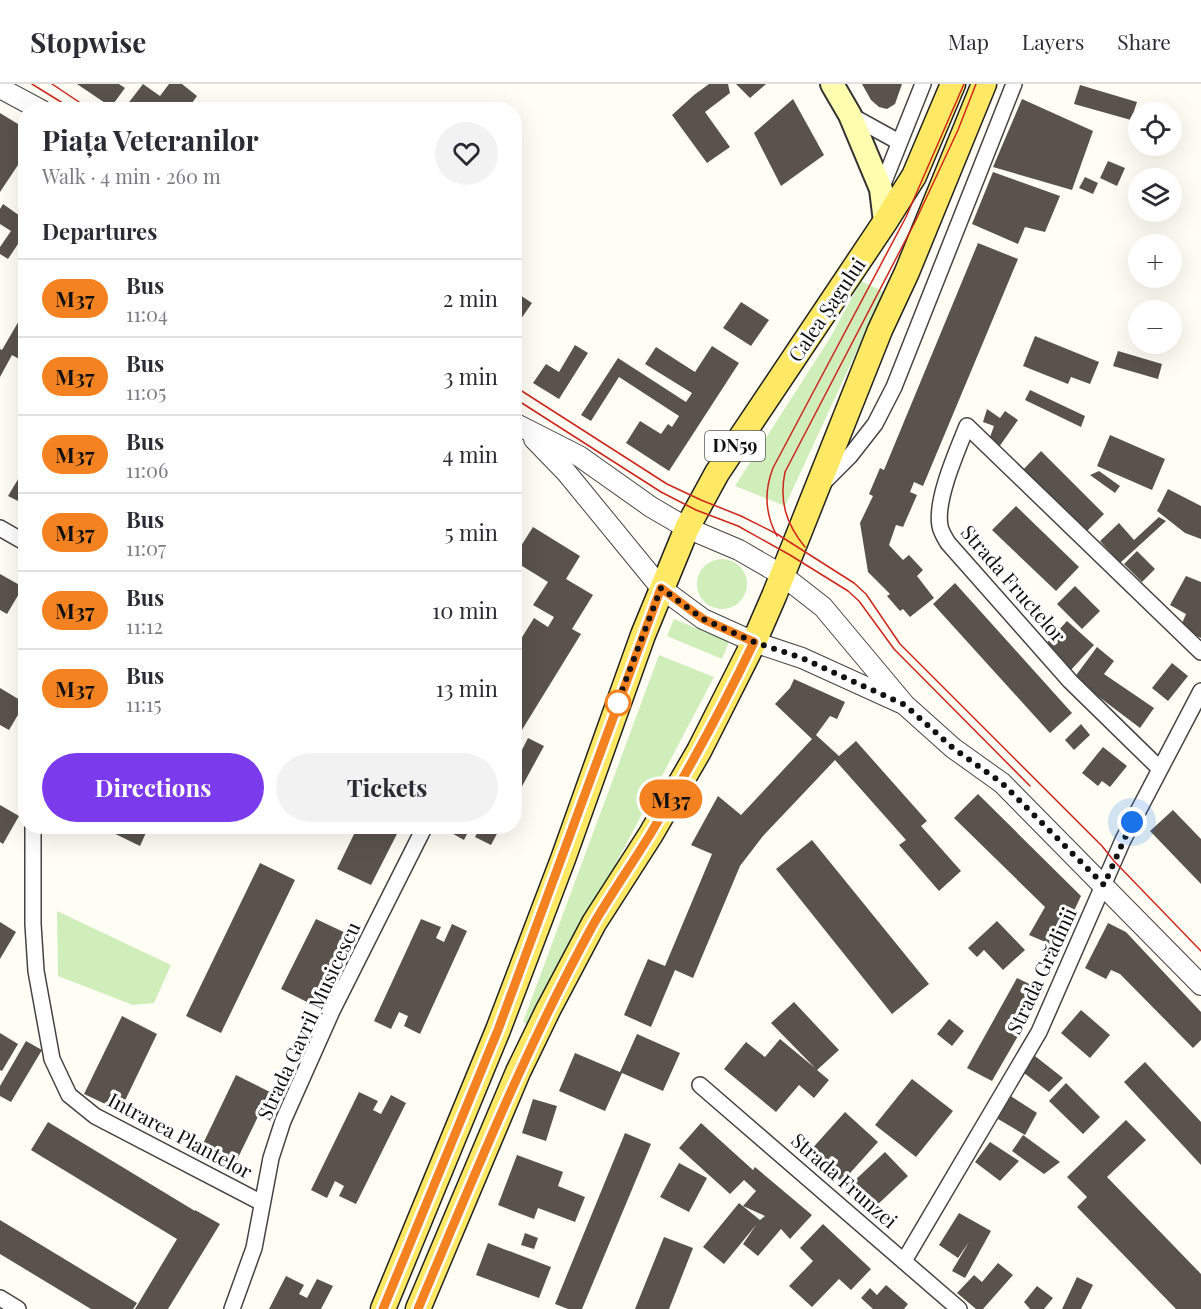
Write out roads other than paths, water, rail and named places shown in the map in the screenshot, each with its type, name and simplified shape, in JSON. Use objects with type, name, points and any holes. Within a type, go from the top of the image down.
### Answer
[{"type":"main road","points":[[832,84],[850,115],[882,189],[885,222]]},
{"type":"main road","name":"Calea Șagului","points":[[687,528],[717,473],[914,176],[953,84]]},
{"type":"main road","points":[[418,1309],[518,1072],[543,1020],[594,923],[651,834],[699,751],[754,642],[880,330],[907,272],[984,84]]},
{"type":"main road","name":"DN59","points":[[383,1309],[498,1030],[661,588],[687,528]]},
{"type":"street","points":[[882,189],[923,84]]},
{"type":"street","points":[[815,490],[850,456],[875,424],[894,387],[1014,84]]},
{"type":"street","points":[[0,88],[26,102]]},
{"type":"street","points":[[850,115],[899,142]]},
{"type":"street","name":"Strada Fructelor","points":[[1159,768],[1070,681],[948,543],[940,529],[939,513],[947,480],[967,426],[1201,652]]},
{"type":"street","points":[[522,428],[579,456],[651,507],[687,528],[739,550],[782,575],[823,607],[905,705],[953,748],[1002,783],[1201,985]]},
{"type":"street","points":[[522,429],[566,472],[661,588],[703,619],[754,642],[802,658],[905,705]]},
{"type":"street","points":[[0,528],[18,538]]},
{"type":"street","name":"Strada Grădinii","points":[[904,1261],[1039,1032],[1123,840],[1159,768],[1199,701]]},
{"type":"street","name":"Intrarea Plantelor","points":[[33,834],[33,924],[36,971],[52,1059],[69,1095],[95,1116],[262,1203]]},
{"type":"street","name":"Strada Gavril Musicescu","points":[[232,1309],[254,1248],[271,1158],[297,1088],[332,1011],[421,834]]},
{"type":"street","name":"Strada Frunzei","points":[[700,1085],[959,1309]]},
{"type":"street","points":[[0,1298],[18,1309]]},
{"type":"tram line","points":[[32,84],[61,102]]},
{"type":"tram line","points":[[52,84],[79,102]]},
{"type":"tram line","points":[[777,536],[770,519],[767,502],[768,485],[773,468],[906,217],[964,84]]},
{"type":"tram line","points":[[805,547],[793,530],[786,512],[783,493],[785,472],[915,222],[958,130],[976,84]]},
{"type":"tram line","points":[[522,391],[667,484],[777,534],[854,583],[866,594],[900,644],[1102,846],[1201,951]]},
{"type":"tram line","points":[[522,403],[661,492],[696,510],[738,526],[848,591],[859,601],[894,649],[1030,786]]}]
